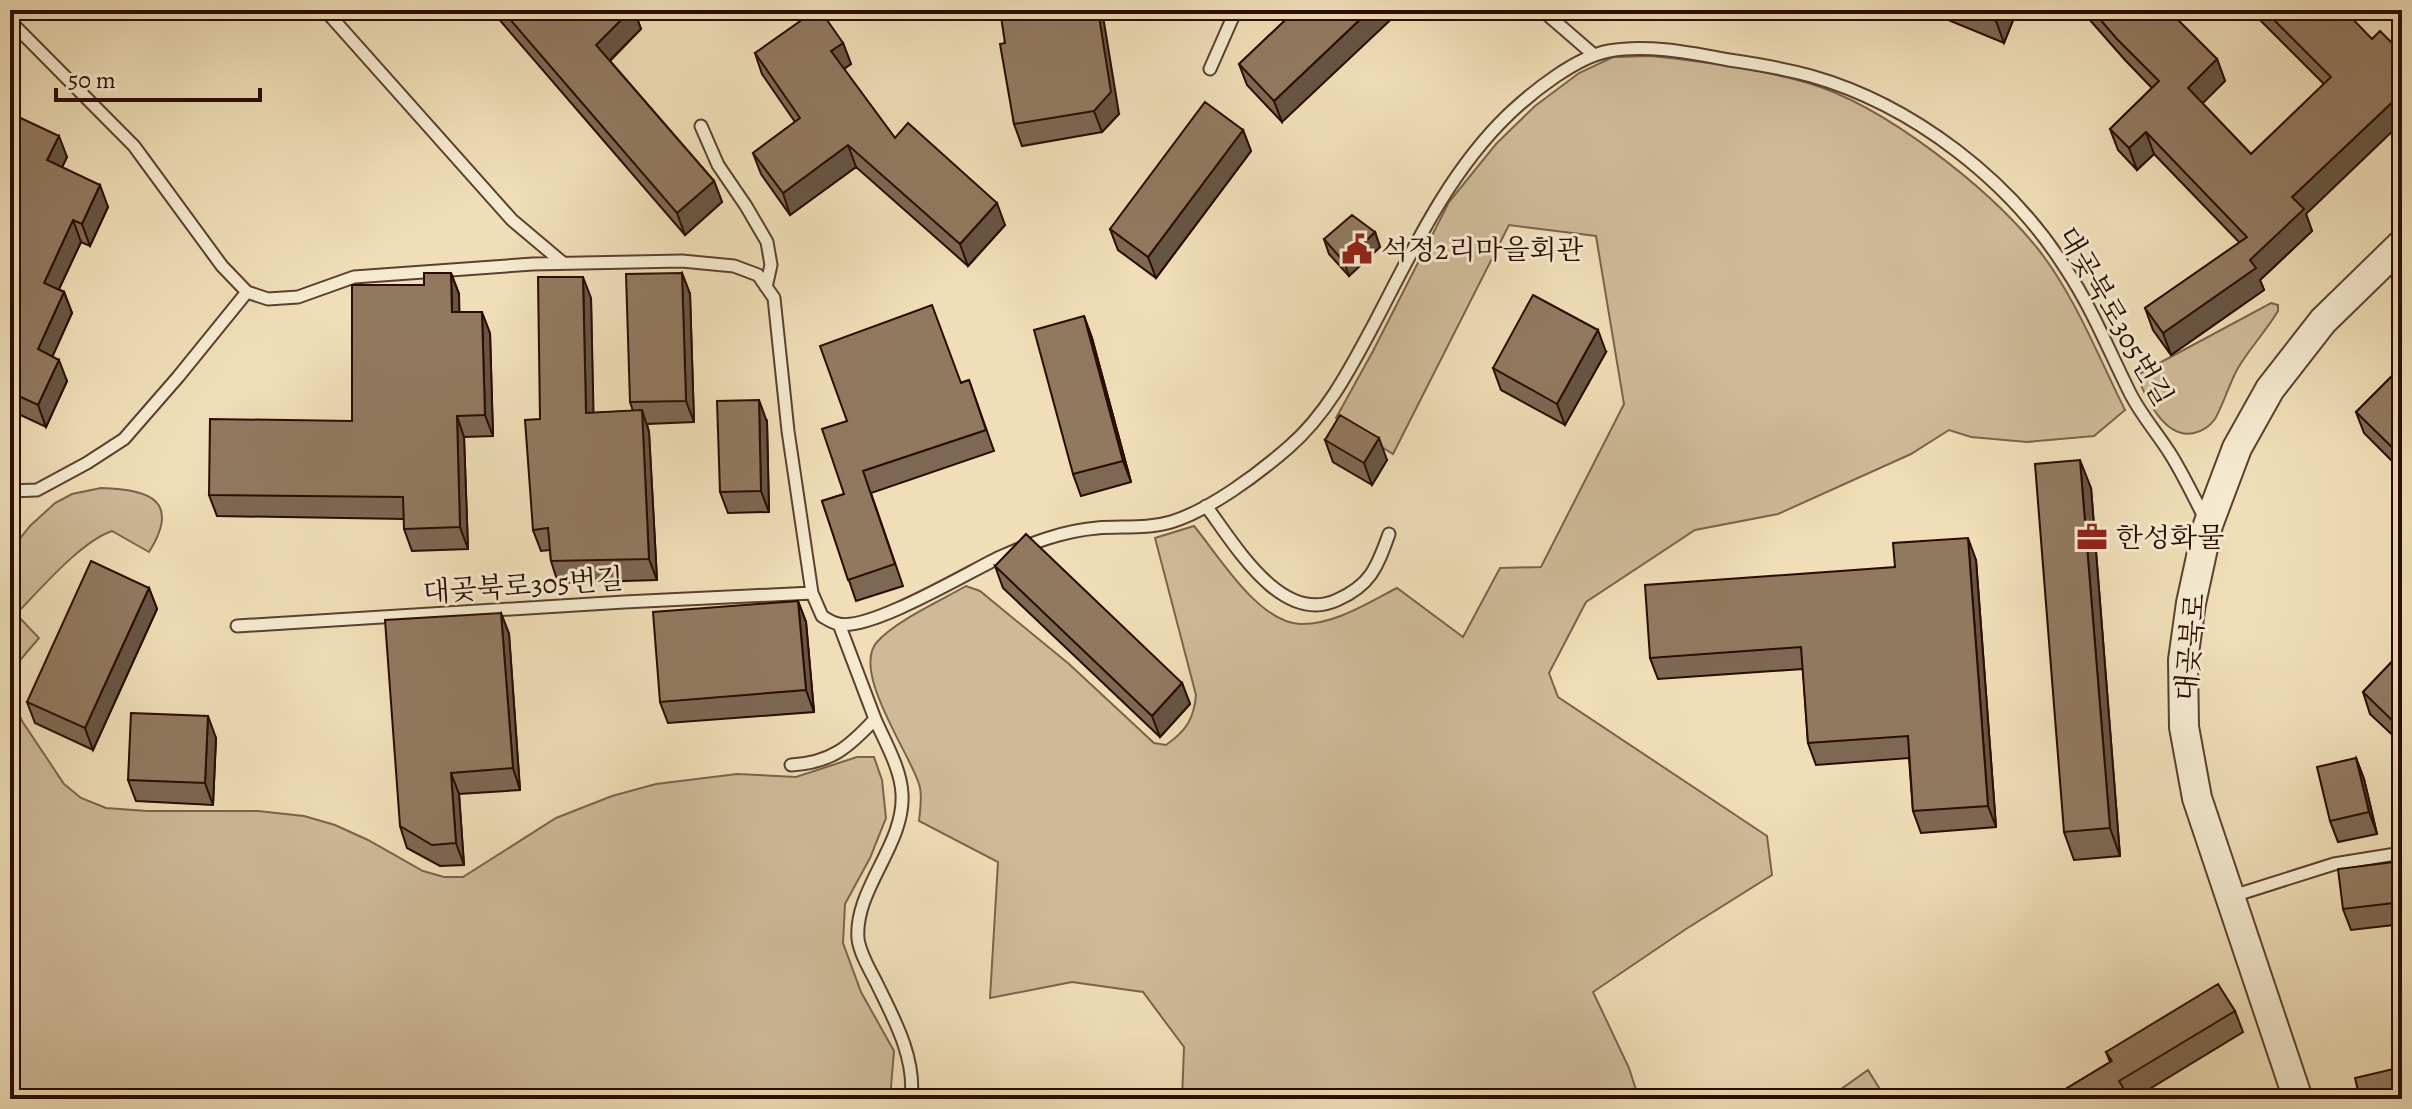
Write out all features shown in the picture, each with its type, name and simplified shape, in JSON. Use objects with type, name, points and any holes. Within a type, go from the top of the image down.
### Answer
[{"type":"street","name":"대곶북로","points":[[2298,1099],[2197,798],[2184,727],[2183,660],[2191,603],[2208,525],[2237,448],[2270,389],[2323,321],[2402,244]]},
{"type":"lane","points":[[325,10],[512,220],[563,263]]},
{"type":"lane","points":[[1210,69],[1236,10]]},
{"type":"lane","points":[[1542,10],[1594,55]]},
{"type":"lane","points":[[10,21],[134,146],[222,266],[247,292],[268,299],[298,297],[354,277],[563,263],[682,261],[734,266],[758,275],[774,298],[788,431],[812,593],[822,616],[839,624],[902,791],[901,813],[894,839],[860,916],[858,940],[911,1066],[911,1099]]},
{"type":"lane","name":"대곶북로305번길","points":[[839,624],[859,624],[890,613],[959,576],[1046,536],[1095,528],[1145,528],[1174,521],[1206,506],[1247,480],[1291,446],[1328,405],[1433,211],[1507,116],[1546,84],[1594,55],[1612,50],[1656,50],[1761,65],[1813,77],[1853,91],[1909,118],[1964,158],[2042,234],[2067,270],[2100,329],[2132,398],[2172,456],[2208,525]]},
{"type":"lane","points":[[701,126],[718,165],[767,242],[771,265],[766,287]]},
{"type":"lane","points":[[10,491],[37,490],[124,439],[247,292]]},
{"type":"lane","points":[[1206,506],[1251,566],[1280,594],[1303,605],[1333,603],[1359,590],[1376,569],[1389,534]]},
{"type":"lane","name":"대곶북로305번길","points":[[237,626],[812,593]]},
{"type":"lane","points":[[791,765],[811,764],[830,757],[847,747],[875,719]]},
{"type":"lane","points":[[2230,897],[2334,864],[2402,853]]},
{"type":"shaded area","points":[[1652,56],[1750,69],[1808,83],[1869,110],[1933,151],[1992,200],[2038,249],[2075,306],[2125,410],[2094,436],[2027,442],[1971,437],[1949,430],[1911,454],[1778,514],[1695,530],[1586,602],[1549,673],[1558,697],[1767,836],[1772,875],[1593,992],[1629,1068],[1639,1099],[1182,1099],[1184,1047],[1143,992],[1072,982],[990,998],[998,862],[919,821],[919,784],[884,712],[871,672],[871,655],[877,642],[907,619],[966,586],[980,591],[1069,664],[1154,743],[1166,745],[1188,724],[1196,695],[1155,538],[1194,526],[1241,586],[1269,612],[1284,620],[1300,624],[1325,621],[1397,588],[1463,637],[1500,568],[1541,567],[1624,404],[1596,236],[1509,225],[1393,454],[1336,418],[1449,202],[1496,144],[1535,106],[1579,73],[1613,57]]},
{"type":"shaded area","points":[[2271,303],[2278,305],[2278,311],[2238,368],[2213,422],[2194,433],[2174,430],[2165,424],[2151,405],[2137,375]]},
{"type":"shaded area","points":[[101,488],[134,491],[155,501],[161,510],[162,521],[158,535],[149,552],[112,531],[87,545],[61,568],[16,614],[39,638],[10,672],[10,551],[30,526],[55,503],[72,494]]},
{"type":"shaded area","points":[[10,694],[22,721],[64,784],[81,798],[106,808],[258,811],[304,816],[335,825],[423,871],[444,877],[463,877],[556,818],[612,796],[656,784],[737,774],[796,777],[857,757],[874,757],[882,780],[886,818],[870,858],[845,904],[843,943],[861,992],[894,1051],[890,1099],[45,1099],[27,1089],[10,1096]]},
{"type":"shaded area","points":[[1868,1070],[1886,1099],[1816,1099],[1834,1094]]},
{"type":"building","points":[[502,10],[631,10],[596,45],[714,181],[677,213]]},
{"type":"building","points":[[820,10],[843,43],[831,51],[895,138],[908,123],[997,203],[960,244],[848,145],[783,193],[753,153],[800,118],[755,53]]},
{"type":"building","points":[[1000,10],[1098,10],[1111,92],[1094,111],[1014,124],[1000,44],[1005,43]]},
{"type":"building","points":[[1296,10],[1370,10],[1274,101],[1239,64]]},
{"type":"building","points":[[1968,10],[2000,10],[1996,21]]},
{"type":"building","points":[[2092,10],[2168,10],[2217,59],[2188,88],[2251,154],[2331,77],[2264,10],[2344,10],[2372,39],[2380,31],[2402,53],[2402,93],[2292,197],[2304,209],[2250,260],[2256,268],[2163,333],[2145,308],[2247,237],[2146,132],[2129,148],[2110,129],[2159,81]]},
{"type":"building","points":[[1205,102],[1243,130],[1148,257],[1110,229]]},
{"type":"building","points":[[10,113],[59,136],[47,160],[100,185],[82,224],[73,220],[44,283],[64,292],[38,349],[59,360],[38,405],[10,392]]},
{"type":"building","points":[[1352,215],[1375,232],[1344,262],[1324,239]]},
{"type":"building","points":[[424,273],[451,273],[452,312],[482,312],[485,415],[457,416],[460,527],[404,529],[403,497],[209,495],[210,419],[352,421],[352,285],[424,285]]},
{"type":"building","points":[[682,273],[686,401],[630,402],[626,274]]},
{"type":"building","points":[[538,277],[583,277],[586,413],[642,410],[649,559],[551,561],[548,528],[533,530],[525,420],[540,419]]},
{"type":"building","points":[[1533,295],[1598,330],[1557,404],[1493,368]]},
{"type":"building","points":[[932,305],[961,383],[969,380],[986,430],[863,471],[895,564],[848,580],[822,501],[844,494],[822,429],[847,421],[820,346]]},
{"type":"building","points":[[1084,316],[1123,461],[1073,474],[1034,330]]},
{"type":"building","points":[[2402,366],[2402,457],[2356,412]]},
{"type":"building","points":[[759,400],[761,491],[720,492],[717,401]]},
{"type":"building","points":[[1340,415],[1379,438],[1364,463],[1325,440]]},
{"type":"building","points":[[2080,460],[2110,828],[2064,832],[2035,464]]},
{"type":"building","points":[[1026,534],[1182,683],[1152,716],[995,566]]},
{"type":"building","points":[[1968,538],[1988,806],[1913,811],[1908,736],[1808,743],[1801,647],[1650,658],[1645,585],[1895,567],[1893,543]]},
{"type":"building","points":[[91,561],[149,588],[85,728],[27,702]]},
{"type":"building","points":[[798,601],[806,690],[660,702],[653,612]]},
{"type":"building","points":[[501,613],[513,768],[451,773],[456,843],[432,845],[400,826],[385,620]]},
{"type":"building","points":[[2402,651],[2402,730],[2363,692]]},
{"type":"building","points":[[131,713],[208,716],[205,783],[128,780]]},
{"type":"building","points":[[2356,758],[2369,812],[2330,821],[2317,767]]},
{"type":"building","points":[[2402,861],[2402,902],[2343,909],[2338,869]]},
{"type":"building","points":[[2218,984],[2235,1011],[2119,1081],[2130,1099],[2049,1099],[2112,1061],[2106,1052]]},
{"type":"building","points":[[2402,1009],[2402,1029],[2397,1011]]},
{"type":"building","points":[[2402,1067],[2402,1099],[2360,1099],[2355,1078]]},
{"type":"place","name":"석정2리마을회관","points":[[1357,249]]},
{"type":"place","name":"한성화물","points":[[2092,537]]}]
